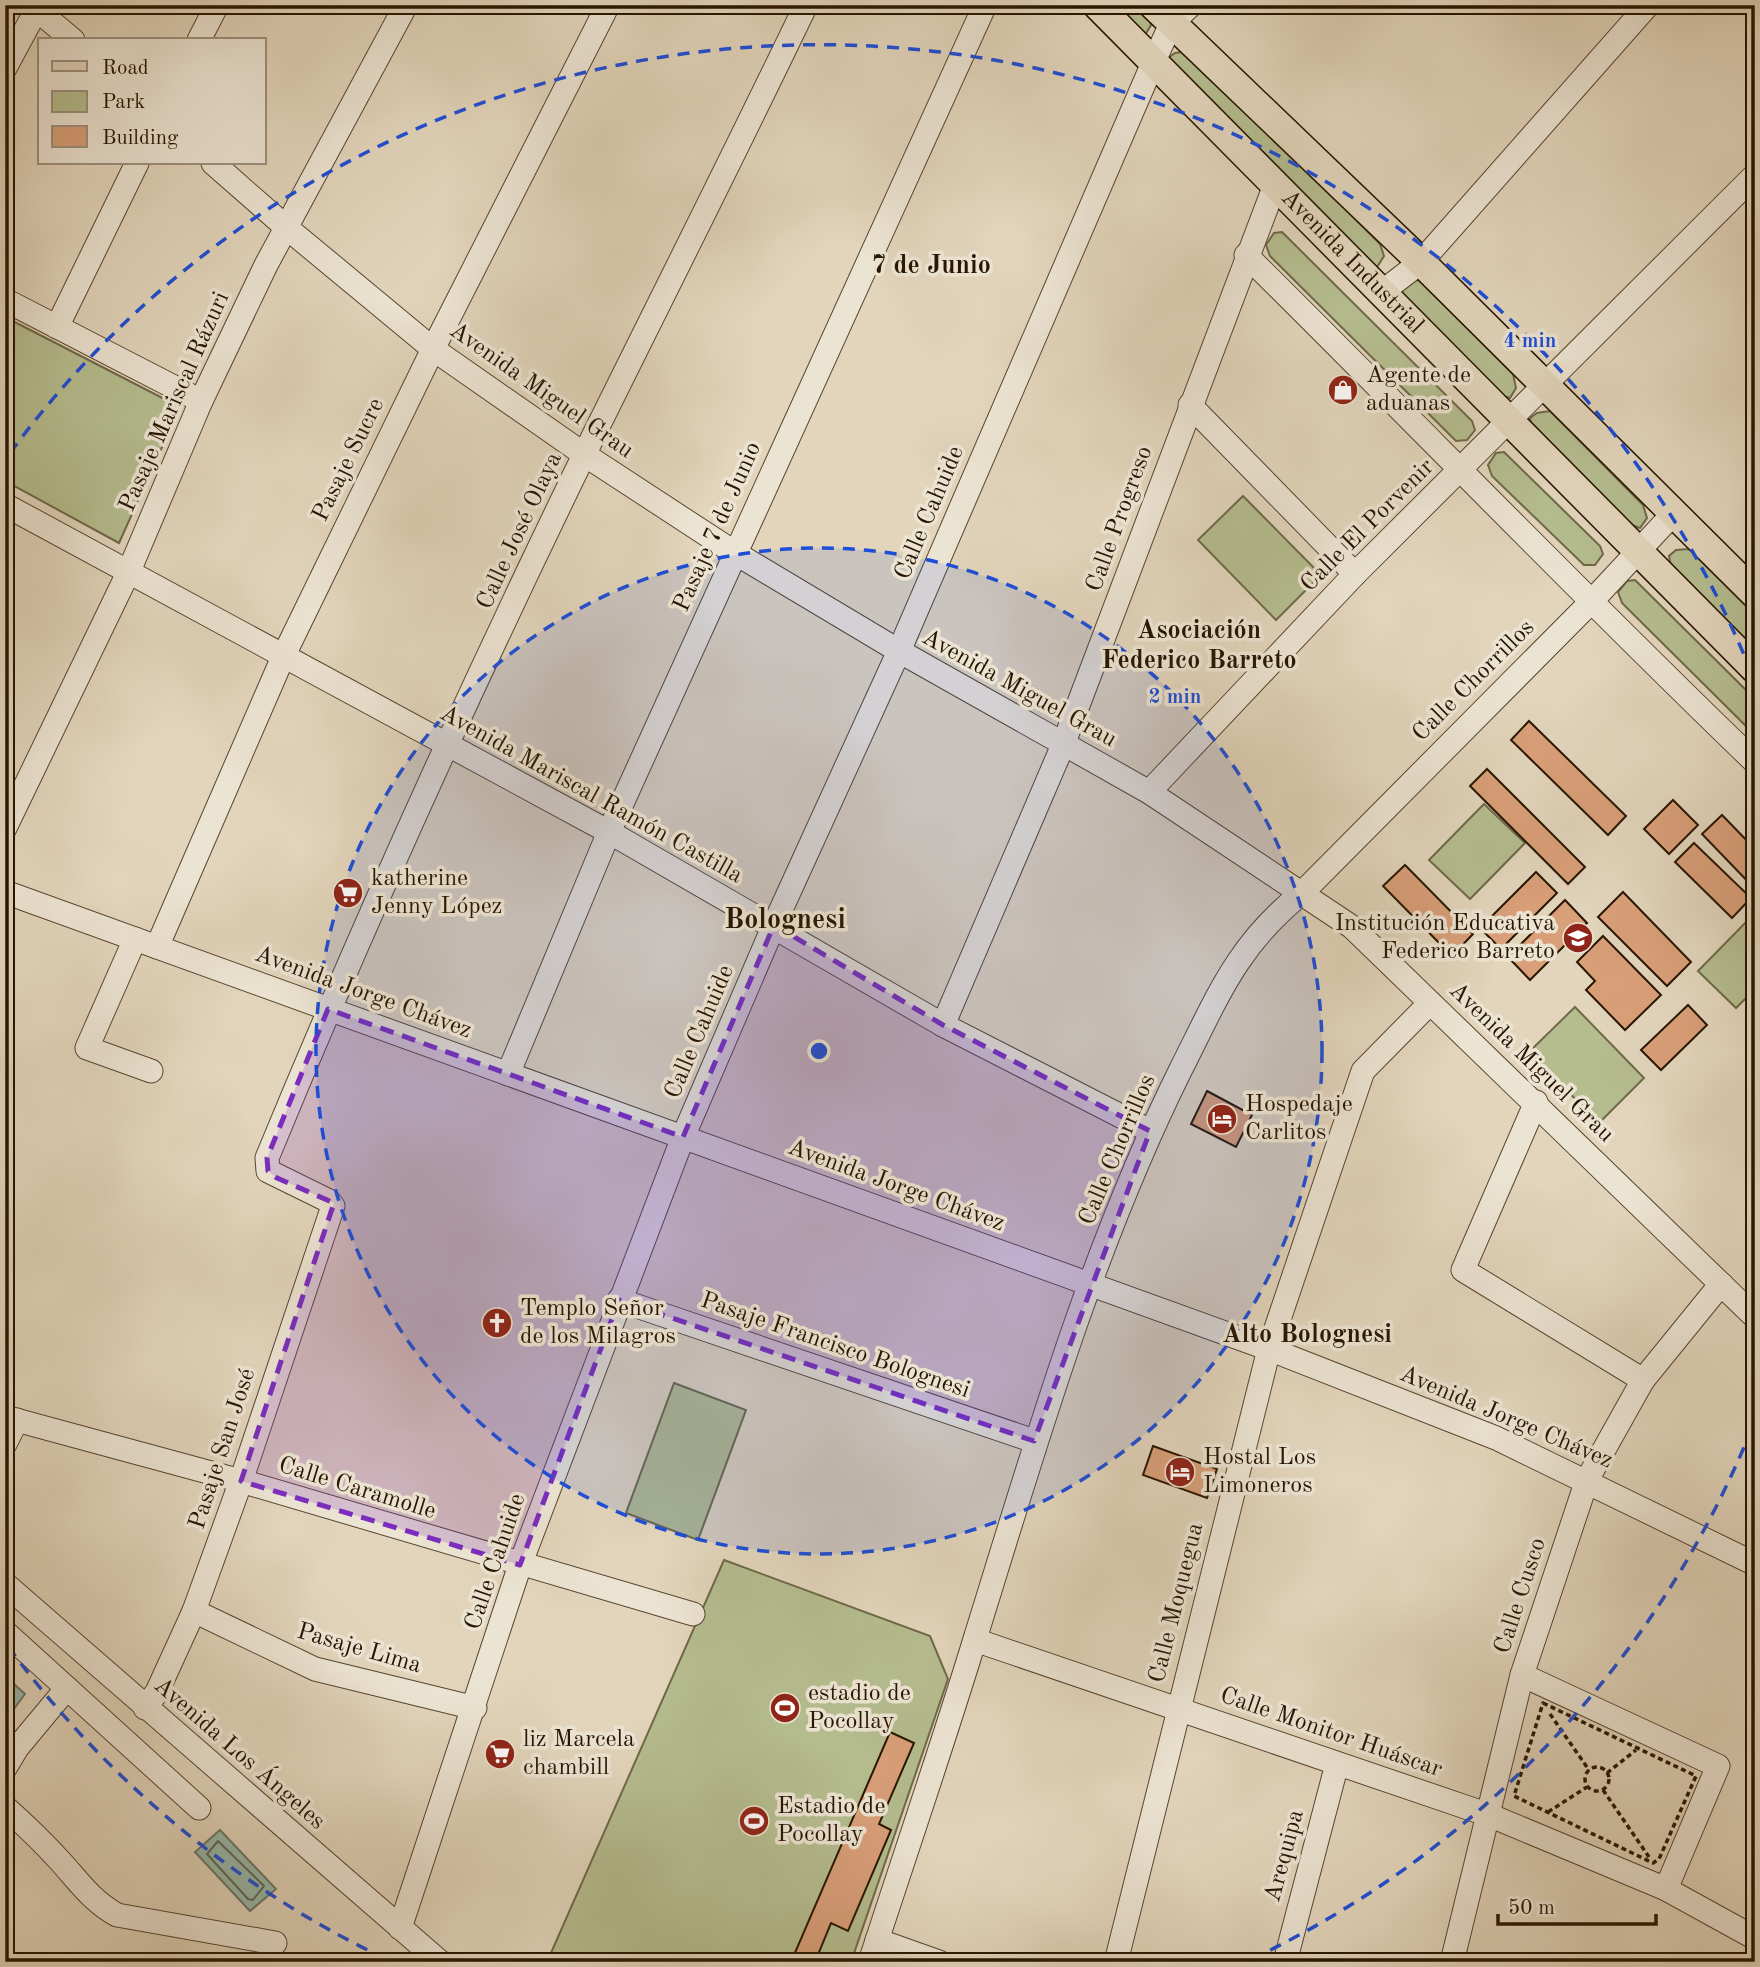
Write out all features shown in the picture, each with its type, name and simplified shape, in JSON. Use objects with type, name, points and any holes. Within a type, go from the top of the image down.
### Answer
[{"type":"main road","name":"Avenida Industrial","points":[[1097,5],[1755,669]]},
{"type":"main road","name":"Avenida Industrial","points":[[1171,12],[1755,594]]},
{"type":"street","points":[[200,38],[217,5]]},
{"type":"street","name":"Pasaje Mariscal Rázuri","points":[[5,828],[129,571],[201,401],[287,228],[406,5]]},
{"type":"street","name":"Pasaje Sucre","points":[[151,1071],[87,1048],[146,943],[433,349],[608,5]]},
{"type":"street","name":"Calle José Olaya","points":[[329,1201],[277,1178],[268,1171],[267,1158],[328,1009],[447,746],[584,455],[806,5]]},
{"type":"street","name":"Pasaje 7 de Junio","points":[[508,1074],[610,832],[985,5]]},
{"type":"street","points":[[1382,292],[1421,262],[1648,5]]},
{"type":"street","points":[[5,68],[35,7],[70,38]]},
{"type":"street","name":"Calle Cahuide","points":[[400,1928],[475,1708],[520,1565],[683,1137],[774,925],[899,652],[1153,63],[1171,12]]},
{"type":"street","points":[[57,327],[136,164]]},
{"type":"street","name":"Avenida Miguel Grau","points":[[214,164],[433,349],[584,455],[735,553],[899,652],[1149,792],[1352,927],[1536,1102],[1755,1317]]},
{"type":"street","name":"Calle El Porvenir","points":[[1149,792],[1355,574],[1755,176]]},
{"type":"street","name":"Calle Progreso","points":[[943,1024],[1063,745],[1275,184]]},
{"type":"street","points":[[1246,255],[1462,468],[1590,603],[1755,762]]},
{"type":"street","points":[[5,300],[201,401]]},
{"type":"street","points":[[1190,405],[1355,574]]},
{"type":"street","name":"Avenida Mariscal Ramón Castilla","points":[[5,505],[610,832],[943,1024],[1150,1131]]},
{"type":"street","name":"Calle Chorrillos","points":[[874,1951],[975,1640],[1034,1441],[1091,1284],[1150,1131],[1233,966],[1270,919],[1302,892],[1590,603],[1672,514]]},
{"type":"street","name":"Avenida Jorge Chávez","points":[[5,892],[1269,1349],[1496,1438],[1755,1564]]},
{"type":"street","name":"Calle Moquegua","points":[[1116,1962],[1177,1708],[1269,1349],[1363,1071],[1430,1003]]},
{"type":"street","points":[[1536,1102],[1463,1270],[1643,1380]]},
{"type":"street","name":"Pasaje San José","points":[[145,1708],[157,1692],[194,1611],[241,1481],[331,1212],[329,1201]]},
{"type":"street","name":"Calle Cusco","points":[[1452,1962],[1522,1675],[1587,1480],[1643,1380],[1721,1284]]},
{"type":"street","name":"Pasaje Francisco Bolognesi","points":[[620,1300],[1034,1441]]},
{"type":"street","points":[[5,1444],[11,1419]]},
{"type":"street","name":"Calle Caramolle","points":[[11,1419],[241,1481],[693,1614]]},
{"type":"street","name":"Avenida Los Ángeles","points":[[5,1584],[440,1962]]},
{"type":"street","name":"Pasaje Lima","points":[[194,1611],[316,1669],[475,1708]]},
{"type":"street","points":[[5,1632],[199,1808]]},
{"type":"street","name":"Calle Monitor Huáscar","points":[[975,1640],[1489,1815],[1666,1889],[1755,1938]]},
{"type":"street","points":[[1522,1675],[1718,1766],[1666,1889]]},
{"type":"street","points":[[5,1768],[17,1748],[67,1688]]},
{"type":"street","name":"Arequipa","points":[[1285,1962],[1337,1764]]},
{"type":"street","points":[[5,1807],[63,1864],[82,1889],[99,1905],[117,1915],[275,1943]]},
{"type":"street","points":[[874,1951],[939,1962]]},
{"type":"path","points":[[1543,1703],[1696,1776],[1659,1859],[1653,1863]]},
{"type":"path","points":[[1543,1703],[1589,1770]]},
{"type":"path","points":[[1543,1703],[1514,1796],[1653,1863]]},
{"type":"path","points":[[1608,1773],[1638,1749]]},
{"type":"path","points":[[1599,1767],[1608,1773],[1609,1780],[1603,1790],[1593,1792],[1587,1787],[1585,1775],[1589,1770],[1599,1767]]},
{"type":"path","points":[[1548,1812],[1587,1787]]},
{"type":"path","points":[[1603,1790],[1653,1863]]},
{"type":"highlighted area","points":[[774,925],[943,1025],[1150,1131],[1034,1441],[619,1300],[520,1565],[241,1481],[334,1203],[277,1178],[268,1171],[267,1158],[328,1009],[683,1137]]},
{"type":"green space","points":[[1105,5],[1142,5],[1148,12],[1151,25],[1145,35]]},
{"type":"green space","points":[[1188,51],[1380,244],[1384,256],[1377,267],[1362,262],[1168,58],[1175,53]]},
{"type":"green space","points":[[1282,232],[1472,421],[1475,430],[1467,440],[1456,441],[1270,256],[1266,245],[1274,233]]},
{"type":"green space","points":[[1420,280],[1513,374],[1516,388],[1510,398],[1495,393],[1402,298],[1400,287],[1407,281]]},
{"type":"green space","points":[[5,317],[180,407],[119,543],[5,481]]},
{"type":"green space","points":[[1550,411],[1643,505],[1647,518],[1640,528],[1626,523],[1532,430],[1530,418],[1537,413]]},
{"type":"green space","points":[[1504,452],[1600,546],[1603,554],[1595,565],[1584,565],[1492,476],[1488,465],[1496,453]]},
{"type":"green space","points":[[1243,496],[1321,575],[1276,620],[1198,540]]},
{"type":"green space","points":[[1689,549],[1755,615],[1755,651],[1671,567],[1669,556],[1676,550]]},
{"type":"green space","points":[[1635,580],[1755,699],[1755,735],[1622,603],[1618,592],[1627,581]]},
{"type":"green space","points":[[1484,804],[1525,843],[1470,899],[1429,860]]},
{"type":"green space","points":[[1755,913],[1755,989],[1736,1008],[1698,971]]},
{"type":"green space","points":[[1575,1007],[1644,1078],[1599,1123],[1529,1052]]},
{"type":"green space","points":[[674,1383],[746,1410],[698,1540],[626,1513]]},
{"type":"green space","name":"Estadio de Pocollay","points":[[724,1560],[930,1636],[948,1679],[851,1962],[547,1962]]},
{"type":"water","points":[[5,1676],[25,1694],[5,1721]]},
{"type":"water","points":[[220,1830],[276,1889],[250,1911],[195,1852]]},
{"type":"building","points":[[1529,721],[1626,816],[1608,835],[1511,740]]},
{"type":"building","points":[[1487,769],[1585,867],[1568,884],[1470,786]]},
{"type":"building","points":[[1673,800],[1698,825],[1669,854],[1644,829]]},
{"type":"building","points":[[1722,815],[1755,849],[1755,889],[1702,834]]},
{"type":"building","points":[[1694,843],[1751,898],[1732,918],[1675,862]]},
{"type":"building","points":[[1405,865],[1473,934],[1452,956],[1383,886]]},
{"type":"building","points":[[1536,872],[1557,893],[1501,949],[1480,928]]},
{"type":"building","points":[[1623,892],[1691,962],[1667,986],[1598,917]]},
{"type":"building","points":[[1565,900],[1587,923],[1530,980],[1508,957]]},
{"type":"building","points":[[1603,936],[1661,995],[1625,1030],[1586,990],[1595,981],[1577,962]]},
{"type":"building","points":[[1688,1005],[1707,1025],[1661,1070],[1641,1050]]},
{"type":"building","points":[[1207,1091],[1252,1115],[1236,1147],[1191,1124]]},
{"type":"building","name":"Hostal Los Limoneros","points":[[1153,1446],[1217,1469],[1207,1498],[1143,1475]]},
{"type":"building","points":[[890,1732],[914,1743],[879,1824],[891,1830],[848,1931],[831,1923],[815,1962],[791,1962]]},
{"type":"place","name":"Agente de aduanas","points":[[1343,390]]},
{"type":"place","name":"katherine Jenny López","points":[[348,893]]},
{"type":"place","name":"Institución Educativa Federico Barreto","points":[[1578,938]]},
{"type":"place","name":"Hospedaje Carlitos","points":[[1222,1119]]},
{"type":"place","name":"Templo Señor de los Milagros","points":[[497,1323]]},
{"type":"place","name":"Hostal Los Limoneros","points":[[1180,1472]]},
{"type":"place","name":"estadio de Pocollay","points":[[785,1708]]},
{"type":"place","name":"liz Marcela chambill","points":[[500,1754]]},
{"type":"place","name":"Estadio de Pocollay","points":[[754,1821]]},
{"type":"district","name":"7 de Junio","points":[[931,266]]},
{"type":"district","name":"Asociación Federico Barreto","points":[[1199,646]]},
{"type":"district","name":"Bolognesi","points":[[785,921]]},
{"type":"district","name":"Alto Bolognesi","points":[[1307,1335]]}]
